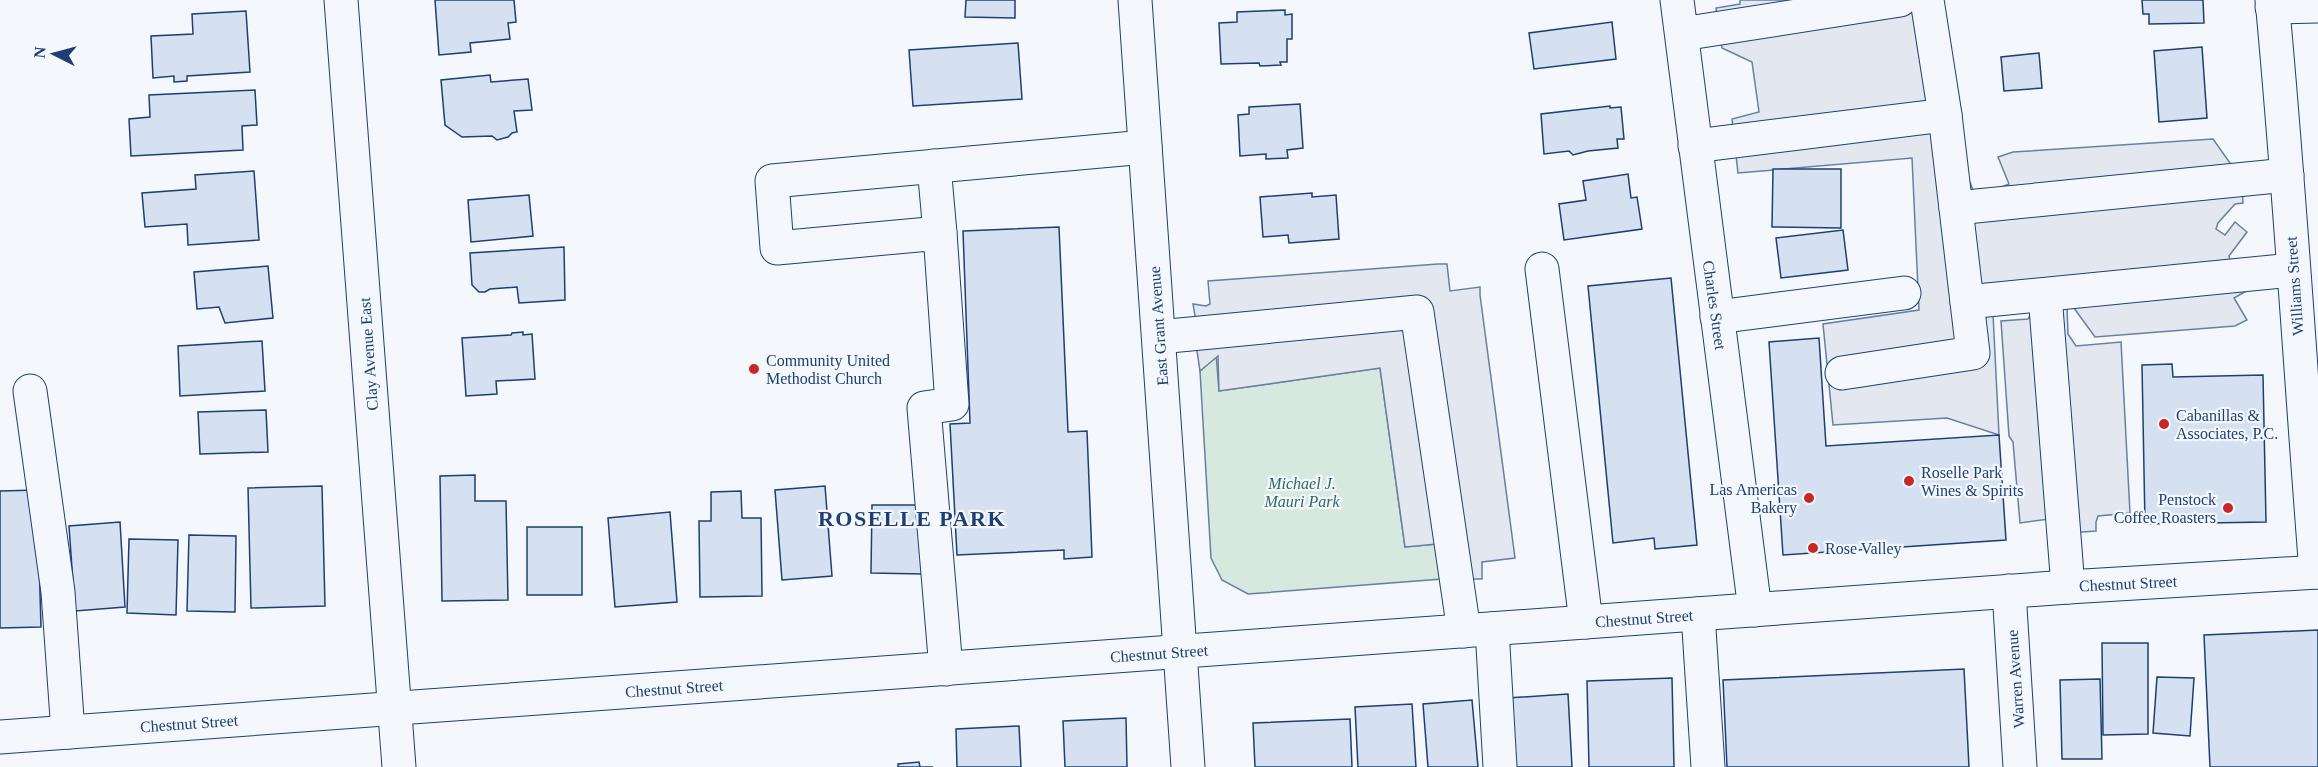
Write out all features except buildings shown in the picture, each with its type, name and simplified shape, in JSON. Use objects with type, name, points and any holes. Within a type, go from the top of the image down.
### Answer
[{"type":"street","name":"Clay Avenue East","points":[[341,0],[399,767]]},
{"type":"street","name":"East Grant Avenue","points":[[1135,0],[1188,767]]},
{"type":"street","name":"Charles Street","points":[[1677,0],[1755,610]]},
{"type":"street","points":[[1682,34],[1900,0]]},
{"type":"street","points":[[1842,373],[1973,353],[1945,115],[1927,0]]},
{"type":"street","points":[[2272,3],[2318,6]]},
{"type":"street","name":"Williams Street","points":[[2272,3],[2317,572]]},
{"type":"street","points":[[1695,146],[1945,115]]},
{"type":"street","points":[[940,233],[777,248],[772,181],[1145,147]]},
{"type":"street","points":[[934,166],[952,404],[924,408],[946,669]]},
{"type":"street","points":[[1956,208],[2287,175]]},
{"type":"street","points":[[1542,269],[1586,622]]},
{"type":"street","points":[[1967,302],[2292,270]]},
{"type":"street","points":[[1717,317],[1904,293]]},
{"type":"street","points":[[2045,295],[2068,587]]},
{"type":"street","points":[[1159,337],[1417,312],[1478,630],[1500,767]]},
{"type":"street","points":[[30,391],[58,592],[68,732]]},
{"type":"street","name":"Chestnut Street","points":[[0,737],[2009,591],[2317,572]]},
{"type":"street","name":"Warren Avenue","points":[[2009,591],[2020,767]]},
{"type":"street","points":[[1698,614],[1708,767]]},
{"type":"green space","name":"Michael J. Mauri Park","points":[[1216,353],[1219,391],[1380,368],[1405,547],[1437,544],[1442,579],[1248,594],[1222,580],[1211,558],[1200,371]]},
{"type":"shaded area","points":[[1740,0],[1939,0],[1968,177],[1973,190],[1989,192],[2009,184],[1998,157],[2013,152],[2213,139],[2235,170],[2241,166],[2243,203],[2235,204],[2218,223],[2216,229],[2225,235],[2235,222],[2247,232],[2229,256],[2230,261],[2250,289],[2234,298],[2247,320],[2235,326],[2095,337],[2074,308],[2067,308],[2068,334],[2076,346],[2121,342],[2130,513],[2098,516],[2096,531],[2055,534],[2049,519],[2020,523],[2013,442],[2009,436],[2001,321],[2028,319],[2031,314],[2028,308],[1993,314],[1999,435],[1947,418],[1833,425],[1823,324],[1919,310],[1912,158],[1738,173],[1732,119],[1759,112],[1752,62],[1722,48],[1716,8],[1740,4]]},
{"type":"shaded area","points":[[1447,264],[1450,291],[1480,287],[1515,558],[1482,562],[1482,579],[1442,579],[1437,544],[1405,547],[1380,368],[1219,391],[1218,356],[1200,371],[1196,344],[1197,327],[1193,304],[1206,306],[1210,304],[1208,281]]},
{"type":"place","name":"Community United Methodist Church","points":[[754,369]]},
{"type":"place","name":"Cabanillas & Associates, P.C.","points":[[2164,424]]},
{"type":"place","name":"Roselle Park Wines & Spirits","points":[[1909,481]]},
{"type":"place","name":"Las Americas Bakery","points":[[1809,498]]},
{"type":"place","name":"Penstock Coffee Roasters","points":[[2228,508]]},
{"type":"place","name":"Rose Valley","points":[[1813,548]]},
{"type":"district","name":"ROSELLE PARK","points":[[912,518]]}]
